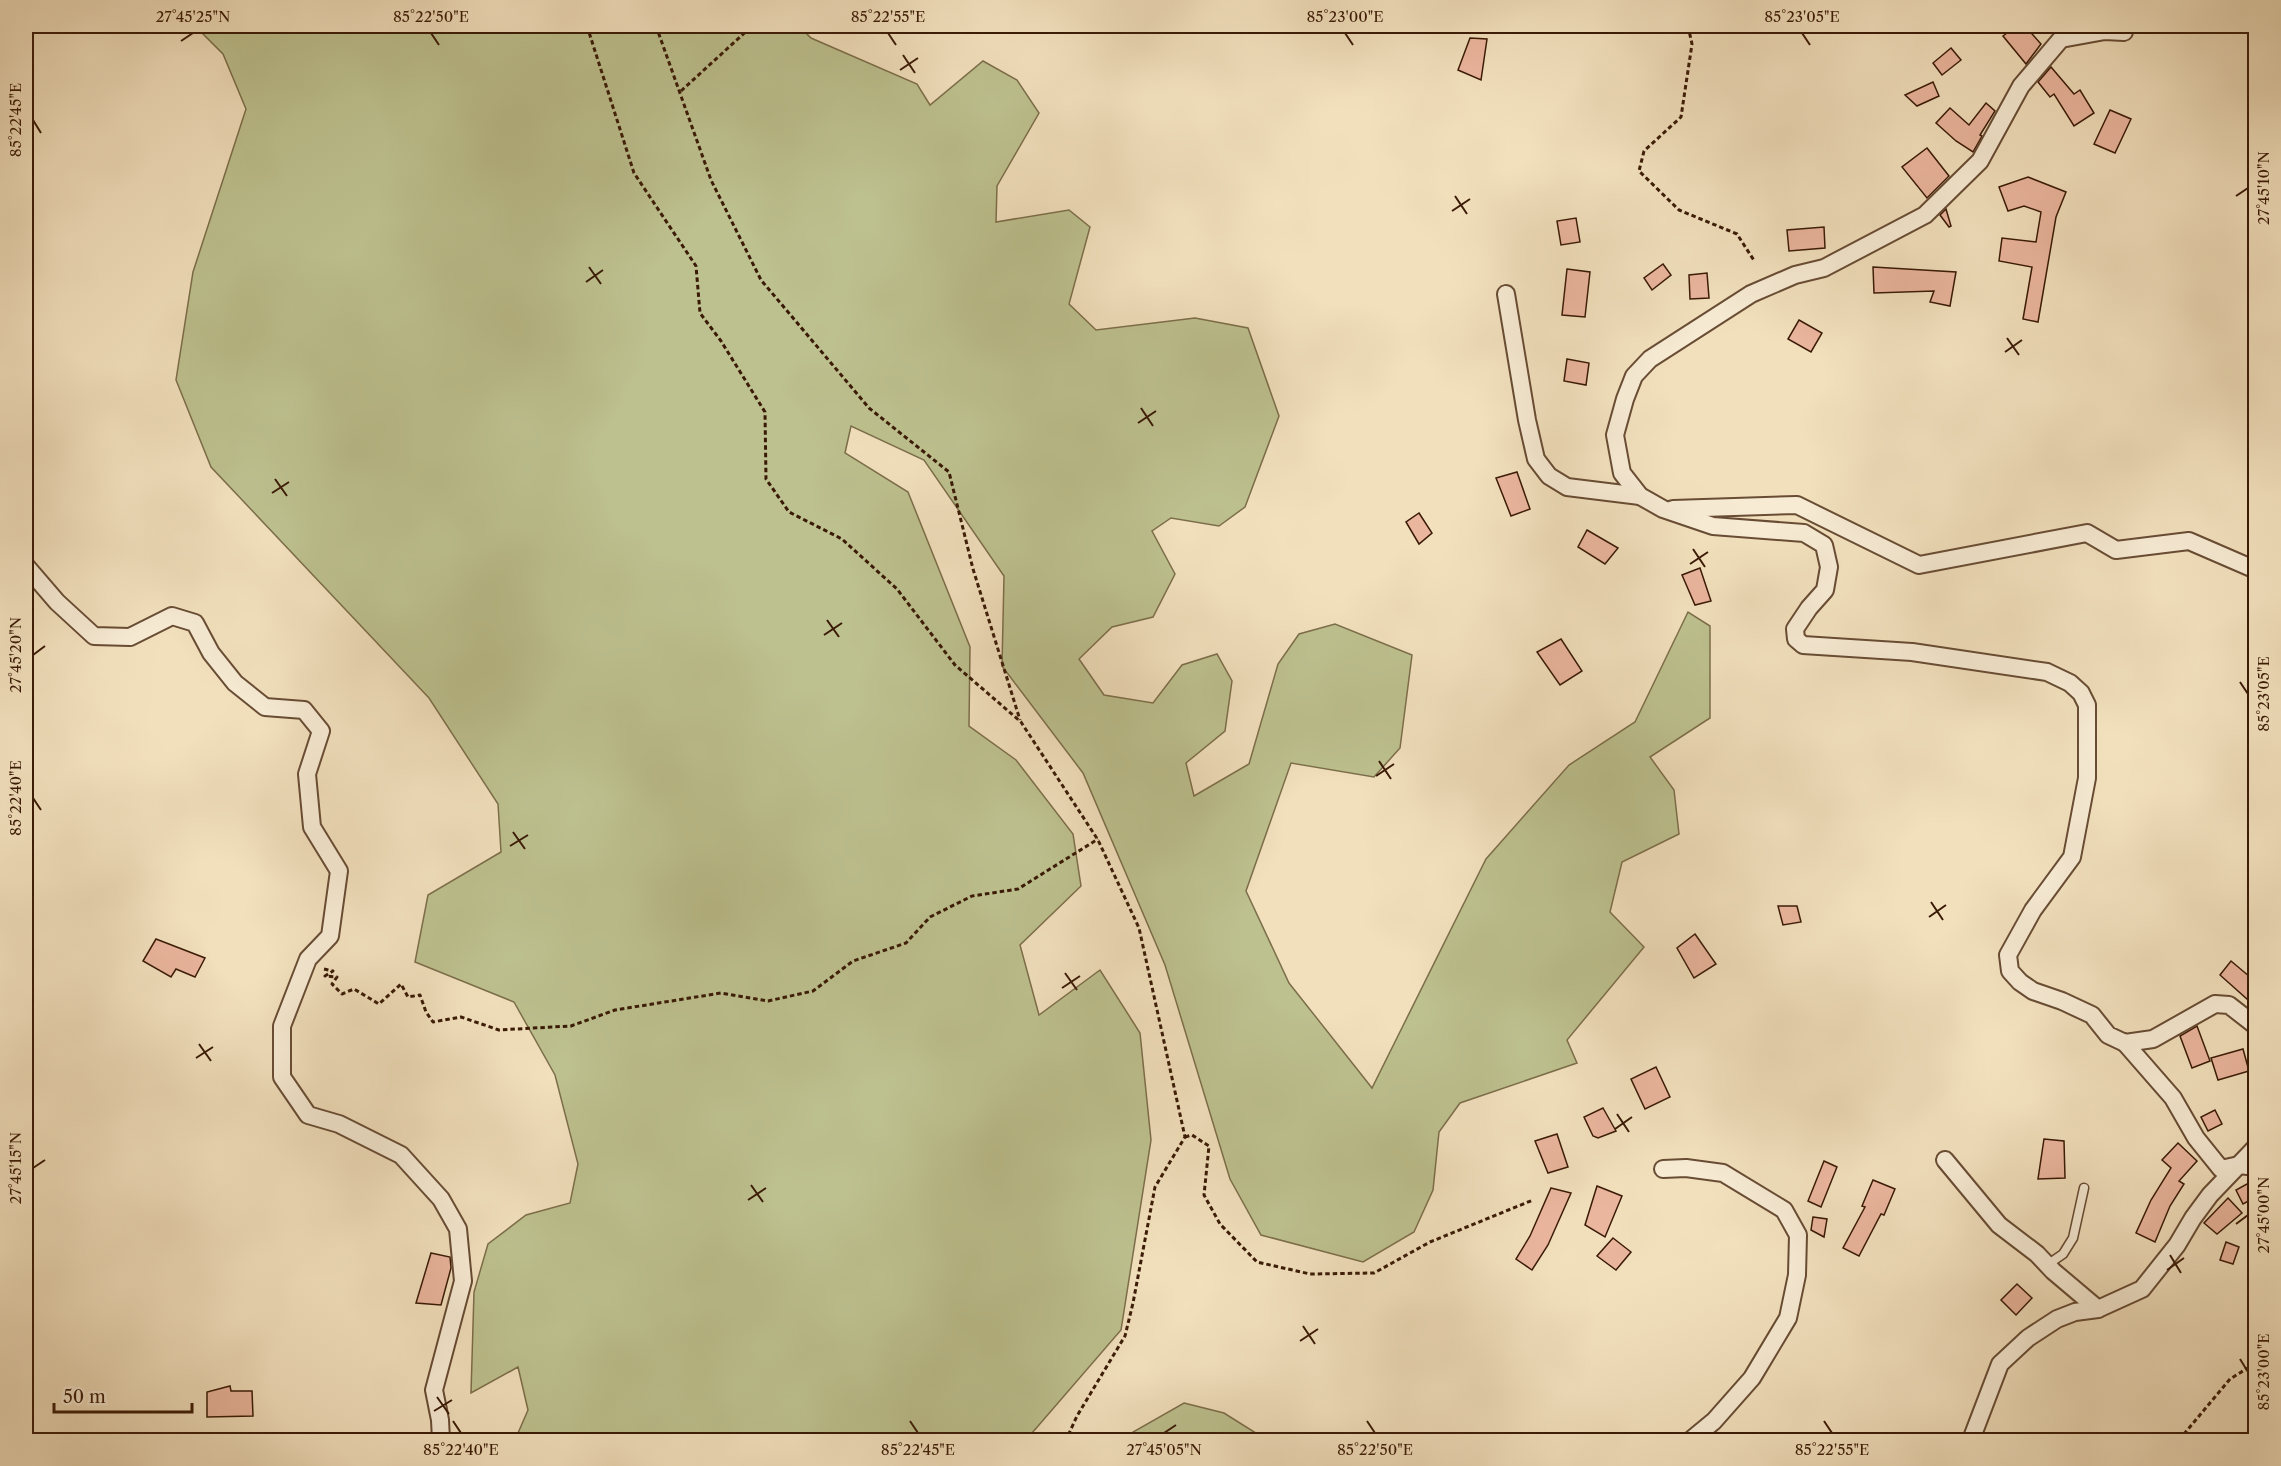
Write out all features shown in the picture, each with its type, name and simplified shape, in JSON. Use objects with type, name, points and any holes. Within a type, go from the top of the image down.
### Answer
[{"type":"street","points":[[1640,496],[1622,472],[1615,435],[1624,399],[1634,376],[1650,359],[1750,294],[1795,275],[1824,268],[1925,215],[1980,161],[2021,86],[2061,39],[2105,31],[2124,32],[2123,26]]},
{"type":"street","points":[[1506,294],[1527,420],[1536,459],[1549,476],[1567,487],[1640,496],[1663,509],[1713,526],[1804,533],[1824,545],[1829,567],[1826,590],[1809,608],[1795,629],[1796,639],[1803,645],[1912,652],[2048,672],[2070,683],[2081,693],[2087,705],[2087,778],[2072,857],[2033,910],[2008,955],[2010,971],[2033,991],[2092,1015],[2109,1035],[2125,1043],[2174,1098],[2196,1138],[2222,1169],[2247,1166]]},
{"type":"street","points":[[1663,509],[1797,505],[1919,565],[2087,533],[2116,550],[2189,542],[2256,570]]},
{"type":"street","points":[[26,566],[57,602],[94,636],[130,637],[172,616],[195,623],[211,653],[235,683],[265,706],[304,710],[321,731],[307,774],[312,827],[339,871],[330,936],[308,959],[282,1026],[282,1077],[308,1115],[339,1124],[401,1155],[441,1199],[458,1229],[463,1281],[434,1390],[441,1440]]},
{"type":"street","points":[[2125,1043],[2153,1039],[2216,1004],[2229,1005],[2256,1026]]},
{"type":"street","points":[[1971,1440],[2000,1364],[2028,1338],[2057,1319],[2075,1312],[2098,1309],[2142,1289],[2177,1245],[2210,1195],[2247,1166],[2256,1147]]},
{"type":"street","points":[[1945,1160],[1999,1225],[2037,1254],[2098,1309]]},
{"type":"street","points":[[1663,1169],[1686,1168],[1723,1173],[1784,1210],[1798,1235],[1797,1275],[1788,1318],[1752,1378],[1714,1421],[1691,1440]]},
{"type":"lane","points":[[2048,1265],[2063,1254],[2073,1238],[2084,1188]]},
{"type":"path","points":[[587,26],[634,173],[696,266],[700,313],[722,341],[765,412],[766,478],[789,512],[842,539],[897,590],[955,665],[1021,722],[1098,839],[1139,928],[1185,1137]]},
{"type":"path","points":[[656,26],[711,180],[760,280],[869,408],[949,471],[973,569],[1021,722]]},
{"type":"path","points":[[680,92],[752,26]]},
{"type":"path","points":[[1688,26],[1692,44],[1681,117],[1644,151],[1639,171],[1679,210],[1737,234],[1755,262]]},
{"type":"path","points":[[316,951],[325,950],[330,957],[320,969],[328,968],[333,971],[325,976],[337,977],[332,984],[342,994],[354,989],[379,1004],[401,984],[408,997],[420,995],[426,1012],[433,1022],[461,1017],[499,1030],[571,1026],[615,1010],[722,993],[768,1001],[813,991],[853,961],[906,943],[930,917],[972,896],[1018,889],[1098,839]]},
{"type":"path","points":[[1066,1440],[1077,1416],[1125,1336],[1155,1187],[1185,1137],[1192,1135],[1209,1146],[1204,1195],[1220,1224],[1257,1262],[1310,1274],[1374,1273],[1430,1242],[1533,1200]]},
{"type":"path","points":[[2179,1440],[2230,1379],[2256,1363]]},
{"type":"green space","points":[[195,26],[799,26],[811,38],[917,84],[930,105],[983,61],[1017,80],[1039,113],[997,186],[996,222],[1069,210],[1090,227],[1069,304],[1096,330],[1195,318],[1248,328],[1279,416],[1245,507],[1219,526],[1171,518],[1152,531],[1175,574],[1153,617],[1112,627],[1079,659],[1104,695],[1153,703],[1182,665],[1217,654],[1232,681],[1225,731],[1186,763],[1194,796],[1249,764],[1278,664],[1299,634],[1335,624],[1412,655],[1400,748],[1374,777],[1291,763],[1246,891],[1289,983],[1372,1088],[1486,859],[1569,765],[1635,722],[1688,612],[1710,626],[1710,718],[1650,757],[1674,790],[1679,834],[1622,862],[1610,912],[1644,947],[1567,1040],[1577,1063],[1460,1103],[1439,1132],[1433,1190],[1414,1232],[1363,1262],[1261,1235],[1230,1179],[1165,965],[1083,773],[1002,666],[1004,576],[924,460],[851,426],[845,453],[908,492],[970,647],[969,726],[1016,760],[1073,834],[1081,886],[1020,945],[1039,1015],[1100,970],[1140,1033],[1151,1140],[1121,1330],[1026,1440],[515,1440],[528,1410],[518,1367],[471,1393],[474,1292],[488,1244],[526,1215],[570,1203],[578,1164],[555,1075],[514,1002],[415,962],[428,895],[501,852],[498,804],[429,698],[211,467],[176,380],[193,272],[246,109],[223,54]]},
{"type":"green space","points":[[1184,1403],[1224,1413],[1267,1440],[1126,1440],[1133,1432]]},
{"type":"building","points":[[2016,26],[2025,26],[2041,44],[2026,64],[2003,36]]},
{"type":"building","points":[[1470,38],[1487,39],[1481,80],[1458,70]]},
{"type":"building","points":[[1951,48],[1961,60],[1942,75],[1933,63]]},
{"type":"building","points":[[2051,67],[2074,94],[2080,90],[2094,113],[2074,126],[2054,94],[2050,97],[2038,82]]},
{"type":"building","points":[[1933,82],[1939,96],[1917,106],[1905,95]]},
{"type":"building","points":[[1986,103],[1995,111],[1980,135],[1982,136],[1973,152],[1956,141],[1936,123],[1950,108],[1969,125]]},
{"type":"building","points":[[2110,110],[2131,119],[2115,153],[2094,144]]},
{"type":"building","points":[[1927,148],[1949,176],[1927,198],[1902,167]]},
{"type":"building","points":[[2028,177],[2066,192],[2056,217],[2038,322],[2023,319],[2032,267],[1999,261],[2002,238],[2036,242],[2041,212],[2024,206],[2008,211],[1999,187]]},
{"type":"building","points":[[1946,209],[1951,226],[1949,227],[1940,215]]},
{"type":"building","points":[[1576,218],[1580,242],[1561,245],[1557,221]]},
{"type":"building","points":[[1824,227],[1825,248],[1789,251],[1787,230]]},
{"type":"building","points":[[1663,264],[1671,275],[1652,290],[1644,278]]},
{"type":"building","points":[[1873,267],[1956,272],[1950,306],[1930,302],[1934,291],[1874,293]]},
{"type":"building","points":[[1567,269],[1590,272],[1585,317],[1562,315]]},
{"type":"building","points":[[1707,273],[1709,298],[1690,299],[1689,275]]},
{"type":"building","points":[[1799,320],[1822,333],[1811,352],[1788,339]]},
{"type":"building","points":[[1567,359],[1589,363],[1586,385],[1564,381]]},
{"type":"building","points":[[1517,472],[1530,509],[1511,516],[1496,478]]},
{"type":"building","points":[[1419,513],[1432,533],[1419,544],[1406,522]]},
{"type":"building","points":[[1587,530],[1618,548],[1605,564],[1578,547]]},
{"type":"building","points":[[1700,568],[1711,601],[1695,605],[1682,575]]},
{"type":"building","points":[[1561,639],[1582,671],[1560,685],[1537,652]]},
{"type":"building","points":[[1778,906],[1797,906],[1801,922],[1783,925]]},
{"type":"building","points":[[1695,934],[1716,964],[1694,978],[1677,948]]},
{"type":"building","points":[[156,939],[205,958],[195,977],[176,969],[171,977],[143,961]]},
{"type":"building","points":[[2231,961],[2256,982],[2256,1007],[2220,975]]},
{"type":"building","points":[[2197,1026],[2210,1061],[2192,1068],[2180,1036]]},
{"type":"building","points":[[2243,1049],[2249,1071],[2218,1080],[2211,1058]]},
{"type":"building","points":[[1656,1067],[1670,1097],[1645,1109],[1631,1079]]},
{"type":"building","points":[[1603,1108],[1616,1131],[1598,1138],[1593,1136],[1584,1117]]},
{"type":"building","points":[[2215,1110],[2222,1124],[2208,1131],[2201,1117]]},
{"type":"building","points":[[1557,1134],[1568,1167],[1548,1173],[1535,1141]]},
{"type":"building","points":[[2044,1139],[2064,1141],[2065,1178],[2038,1179]]},
{"type":"building","points":[[2178,1143],[2197,1161],[2179,1181],[2184,1184],[2170,1206],[2155,1242],[2136,1233],[2151,1200],[2171,1168],[2162,1160]]},
{"type":"building","points":[[1824,1161],[1837,1167],[1821,1207],[1808,1201]]},
{"type":"building","points":[[2256,1179],[2256,1197],[2243,1204],[2236,1190]]},
{"type":"building","points":[[1873,1180],[1895,1189],[1884,1215],[1881,1214],[1859,1256],[1843,1248],[1865,1207],[1862,1206]]},
{"type":"building","points":[[1597,1186],[1622,1196],[1605,1237],[1585,1225]]},
{"type":"building","points":[[1551,1188],[1571,1193],[1548,1245],[1532,1270],[1516,1259],[1530,1236]]},
{"type":"building","points":[[2228,1198],[2242,1213],[2217,1234],[2204,1223]]},
{"type":"building","points":[[1813,1217],[1827,1219],[1824,1237],[1811,1230]]},
{"type":"building","points":[[1613,1238],[1631,1252],[1616,1270],[1597,1256]]},
{"type":"building","points":[[2226,1242],[2239,1247],[2233,1264],[2220,1260]]},
{"type":"building","points":[[431,1253],[450,1257],[451,1268],[441,1305],[416,1303]]},
{"type":"building","points":[[2017,1284],[2032,1298],[2016,1315],[2001,1300]]},
{"type":"building","points":[[230,1386],[231,1391],[252,1391],[253,1416],[207,1417],[207,1392]]}]
